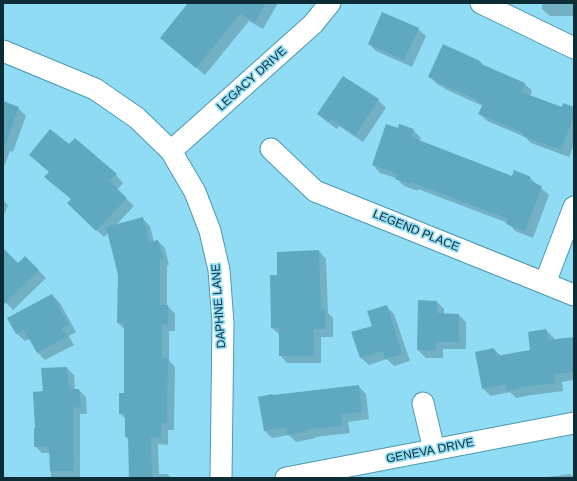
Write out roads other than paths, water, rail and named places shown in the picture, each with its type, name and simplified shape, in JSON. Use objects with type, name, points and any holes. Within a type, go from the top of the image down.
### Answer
[{"type":"street","name":"LEGACY DRIVE","points":[[171,151],[313,24],[330,3]]},
{"type":"street","points":[[481,3],[574,48]]},
{"type":"street","name":"DAPHNE LANE","points":[[3,51],[95,89],[137,118],[171,151],[195,192],[210,230],[219,270],[223,323],[221,478]]},
{"type":"street","name":"LEGEND PLACE","points":[[271,149],[315,190],[574,295]]},
{"type":"street","points":[[545,283],[574,207]]},
{"type":"street","points":[[423,403],[434,450]]},
{"type":"street","name":"GENEVA DRIVE","points":[[286,478],[574,423]]}]
